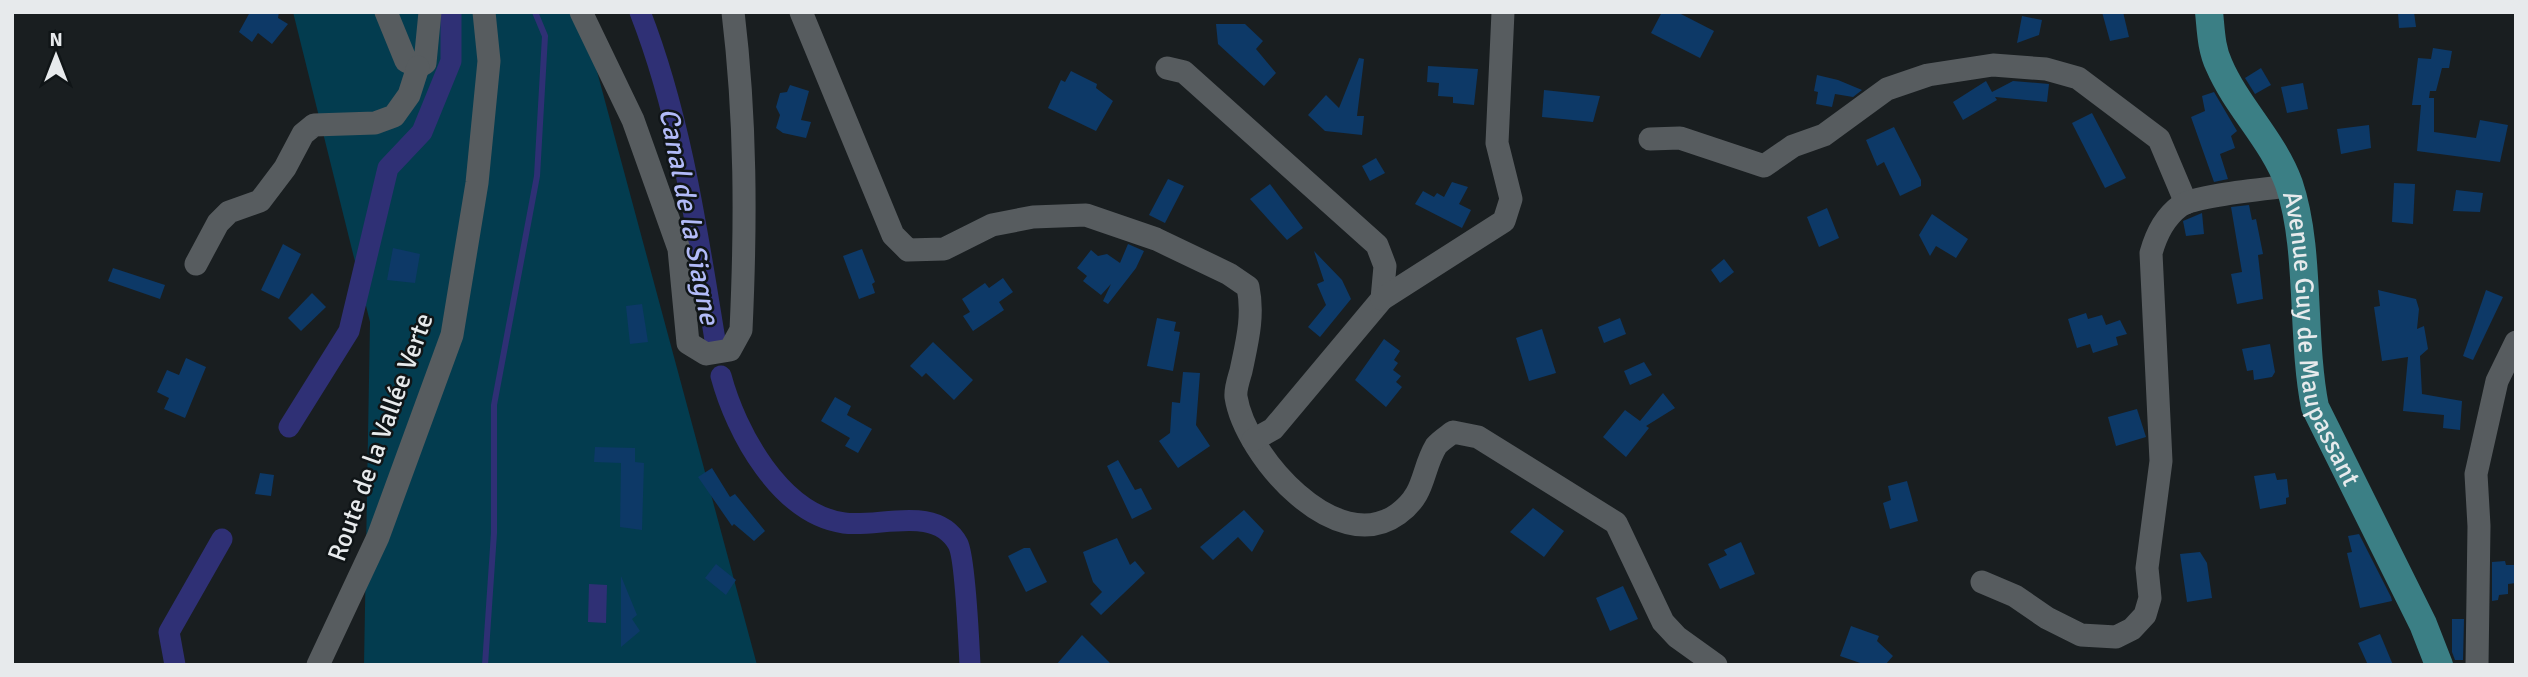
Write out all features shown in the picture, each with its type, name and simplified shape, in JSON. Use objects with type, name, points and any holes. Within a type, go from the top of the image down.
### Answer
[{"type":"main road","name":"Avenue Guy de Maupassant","points":[[2209,12],[2218,63],[2278,159],[2289,186],[2302,272],[2308,372],[2315,407],[2423,624],[2439,665]]},
{"type":"street","points":[[386,12],[406,61],[418,66],[425,63],[430,12]]},
{"type":"street","name":"Route de la Vallée Verte","points":[[318,665],[379,537],[452,335],[477,183],[489,61],[484,12]]},
{"type":"street","points":[[581,12],[633,120],[679,249],[688,342],[706,354],[730,350],[741,330],[746,179],[741,74],[733,12]]},
{"type":"street","points":[[801,12],[893,235],[908,250],[944,249],[992,225],[1033,217],[1086,215],[1156,239],[1229,274],[1248,287],[1253,310],[1236,396],[1253,440],[1294,492],[1336,521],[1364,527],[1397,515],[1417,497],[1437,445],[1453,432],[1478,437],[1616,523],[1663,622],[1677,637],[1716,665]]},
{"type":"street","points":[[1253,440],[1273,429],[1382,299],[1504,221],[1511,199],[1497,143],[1503,12]]},
{"type":"street","points":[[1650,139],[1680,138],[1763,166],[1793,146],[1824,135],[1887,89],[1928,75],[1993,65],[2046,69],[2078,78],[2159,139],[2186,203]]},
{"type":"street","points":[[195,264],[218,223],[229,212],[260,201],[285,168],[303,134],[314,125],[375,123],[394,116],[409,94],[418,66]]},
{"type":"street","points":[[1167,68],[1184,72],[1377,245],[1385,266],[1382,299]]},
{"type":"street","points":[[1982,582],[2015,596],[2081,635],[2116,637],[2132,629],[2145,615],[2150,598],[2147,568],[2161,461],[2151,253],[2155,239],[2169,216],[2186,203],[2289,186]]},
{"type":"street","points":[[2477,665],[2479,526],[2476,474],[2497,381],[2516,342]]},
{"type":"shaded area","points":[[293,12],[581,12],[757,665],[364,665],[370,322]]},
{"type":"shaded area","points":[[589,584],[607,585],[606,623],[588,622]]},
{"type":"building","points":[[250,12],[279,12],[278,18],[288,24],[272,44],[258,33],[252,42],[239,32]]},
{"type":"building","points":[[1662,12],[1677,12],[1714,31],[1700,58],[1651,33]]},
{"type":"building","points":[[2102,12],[2123,12],[2129,37],[2110,41]]},
{"type":"building","points":[[2398,12],[2414,12],[2416,27],[2399,28]]},
{"type":"building","points":[[2022,16],[2042,20],[2039,35],[2017,43]]},
{"type":"building","points":[[1216,24],[1245,24],[1263,41],[1256,49],[1276,73],[1264,86],[1218,44]]},
{"type":"building","points":[[2433,48],[2452,51],[2449,68],[2442,68],[2436,91],[2430,91],[2429,98],[2434,98],[2434,132],[2476,138],[2480,120],[2508,125],[2500,162],[2417,151],[2421,105],[2412,105],[2418,58],[2431,59]]},
{"type":"building","points":[[1359,58],[1364,59],[1357,116],[1364,116],[1362,135],[1325,131],[1308,115],[1326,95],[1339,108]]},
{"type":"building","points":[[1428,66],[1478,69],[1474,105],[1453,103],[1453,97],[1438,96],[1439,83],[1427,82]]},
{"type":"building","points":[[2261,68],[2271,85],[2255,94],[2245,78]]},
{"type":"building","points":[[1071,71],[1097,84],[1096,88],[1113,101],[1096,131],[1048,108],[1061,80],[1065,82]]},
{"type":"building","points":[[1817,75],[1862,90],[1853,97],[1835,94],[1832,107],[1816,104],[1818,92],[1814,91]]},
{"type":"building","points":[[1986,81],[1992,92],[2013,81],[2049,84],[2047,102],[1995,97],[1997,100],[1963,120],[1953,102]]},
{"type":"building","points":[[2303,83],[2308,109],[2287,113],[2281,87]]},
{"type":"building","points":[[790,85],[809,91],[801,120],[811,122],[806,138],[783,133],[776,128],[780,115],[776,107],[780,93],[787,92]]},
{"type":"building","points":[[1544,90],[1600,96],[1593,122],[1542,117]]},
{"type":"building","points":[[2214,92],[2237,131],[2231,136],[2235,148],[2220,154],[2228,179],[2214,182],[2191,117],[2205,111],[2202,96]]},
{"type":"building","points":[[2092,113],[2126,178],[2105,188],[2072,123]]},
{"type":"building","points":[[2369,125],[2371,148],[2341,154],[2337,129]]},
{"type":"building","points":[[1894,127],[1921,180],[1921,186],[1900,196],[1884,162],[1877,166],[1866,140]]},
{"type":"building","points":[[1376,158],[1385,173],[1370,181],[1362,166]]},
{"type":"building","points":[[1168,179],[1184,186],[1165,223],[1149,215]]},
{"type":"building","points":[[1452,182],[1468,187],[1459,204],[1471,210],[1462,228],[1415,204],[1423,191],[1434,197],[1437,193],[1444,197]]},
{"type":"building","points":[[2394,183],[2415,184],[2413,224],[2392,222]]},
{"type":"building","points":[[1270,184],[1303,228],[1287,240],[1250,199]]},
{"type":"building","points":[[2456,190],[2483,193],[2480,212],[2453,211]]},
{"type":"building","points":[[2249,205],[2252,220],[2256,219],[2263,254],[2258,255],[2263,299],[2237,304],[2231,274],[2242,272],[2231,207]]},
{"type":"building","points":[[1827,208],[1839,238],[1819,247],[1807,217]]},
{"type":"building","points":[[2202,213],[2204,234],[2186,236],[2183,221]]},
{"type":"building","points":[[1932,214],[1968,239],[1956,258],[1936,246],[1930,256],[1919,235]]},
{"type":"building","points":[[283,244],[301,254],[279,299],[261,290]]},
{"type":"building","points":[[1128,244],[1144,251],[1136,268],[1108,304],[1103,301],[1111,284],[1101,295],[1083,281],[1087,276],[1077,268],[1091,250],[1098,256],[1107,254],[1120,263]]},
{"type":"building","points":[[393,248],[420,254],[415,283],[387,280]]},
{"type":"building","points":[[862,249],[875,282],[872,284],[875,293],[859,299],[843,256]]},
{"type":"building","points":[[1314,251],[1342,280],[1351,299],[1320,337],[1308,327],[1326,305],[1317,284],[1324,281]]},
{"type":"building","points":[[1724,259],[1734,272],[1720,283],[1711,270]]},
{"type":"building","points":[[113,268],[165,285],[160,299],[108,281]]},
{"type":"building","points":[[1003,278],[1013,292],[999,302],[1004,310],[973,331],[963,316],[970,312],[962,299],[985,283],[989,288]]},
{"type":"building","points":[[2378,290],[2416,299],[2419,309],[2417,329],[2424,326],[2428,349],[2420,356],[2422,394],[2462,401],[2460,430],[2443,428],[2444,415],[2403,411],[2408,357],[2382,361],[2374,307],[2380,306]]},
{"type":"building","points":[[2486,290],[2503,297],[2473,360],[2463,356]]},
{"type":"building","points":[[312,293],[326,307],[301,331],[288,318]]},
{"type":"building","points":[[642,304],[648,342],[630,344],[626,306]]},
{"type":"building","points":[[2086,313],[2088,319],[2102,315],[2106,325],[2120,320],[2127,334],[2116,337],[2118,345],[2093,353],[2090,344],[2077,348],[2068,319]]},
{"type":"building","points":[[1157,318],[1176,322],[1174,331],[1180,332],[1173,371],[1147,366]]},
{"type":"building","points":[[1620,318],[1626,334],[1604,343],[1598,327]]},
{"type":"building","points":[[1542,329],[1556,373],[1529,381],[1516,338]]},
{"type":"building","points":[[1384,339],[1400,351],[1394,360],[1398,363],[1393,370],[1401,376],[1396,382],[1402,387],[1386,407],[1355,380]]},
{"type":"building","points":[[933,342],[973,380],[954,400],[926,373],[922,377],[910,366]]},
{"type":"building","points":[[2270,344],[2275,372],[2272,377],[2254,380],[2253,370],[2247,371],[2242,349]]},
{"type":"building","points":[[186,358],[206,367],[185,418],[164,409],[169,398],[157,392],[167,370],[179,375]]},
{"type":"building","points":[[1644,362],[1652,375],[1630,385],[1624,371]]},
{"type":"building","points":[[1183,372],[1200,373],[1196,425],[1210,446],[1178,468],[1159,441],[1170,433],[1172,402],[1180,403]]},
{"type":"building","points":[[1663,393],[1675,408],[1646,426],[1649,428],[1626,457],[1603,437],[1625,410],[1640,421]]},
{"type":"building","points":[[835,397],[851,406],[847,415],[872,429],[858,453],[845,446],[850,438],[821,421]]},
{"type":"building","points":[[2137,409],[2146,437],[2116,446],[2108,417]]},
{"type":"building","points":[[595,447],[635,448],[635,462],[644,463],[642,530],[620,527],[621,463],[594,462]]},
{"type":"building","points":[[1118,460],[1135,490],[1141,488],[1152,509],[1132,519],[1107,466]]},
{"type":"building","points":[[712,468],[730,497],[735,494],[765,531],[754,541],[734,524],[732,526],[698,477]]},
{"type":"building","points":[[260,473],[274,475],[271,496],[255,494]]},
{"type":"building","points":[[2275,473],[2277,480],[2287,479],[2289,497],[2286,498],[2286,504],[2260,509],[2254,476]]},
{"type":"building","points":[[1907,481],[1918,521],[1890,529],[1883,503],[1891,500],[1888,486]]},
{"type":"building","points":[[1533,508],[1564,531],[1544,557],[1510,532]]},
{"type":"building","points":[[1244,510],[1264,531],[1252,552],[1238,537],[1213,560],[1200,547]]},
{"type":"building","points":[[2359,534],[2392,601],[2360,608],[2347,553],[2352,552],[2348,536]]},
{"type":"building","points":[[1117,538],[1130,565],[1135,561],[1145,573],[1101,615],[1090,604],[1102,592],[1093,582],[1083,552]]},
{"type":"building","points":[[1741,542],[1755,574],[1720,589],[1708,564],[1727,555],[1724,550]]},
{"type":"building","points":[[1030,548],[1047,582],[1026,592],[1008,556]]},
{"type":"building","points":[[2200,552],[2207,563],[2212,598],[2187,602],[2180,554]]},
{"type":"building","points":[[2505,561],[2506,565],[2516,565],[2516,583],[2508,584],[2508,594],[2499,595],[2498,600],[2492,601],[2492,562]]},
{"type":"building","points":[[716,564],[736,580],[726,595],[705,578]]},
{"type":"building","points":[[621,576],[637,615],[632,619],[640,631],[621,647]]},
{"type":"building","points":[[1623,586],[1638,619],[1610,631],[1596,598]]},
{"type":"building","points":[[2452,619],[2464,619],[2463,660],[2455,660],[2452,652]]},
{"type":"building","points":[[1851,626],[1879,636],[1877,641],[1893,656],[1885,665],[1866,665],[1840,656]]},
{"type":"building","points":[[2380,634],[2393,665],[2368,665],[2358,643]]},
{"type":"building","points":[[1082,635],[1112,665],[1056,665]]},
{"type":"waterway","name":"Canal de la Siagne","points":[[289,427],[349,331],[388,168],[422,132],[451,61],[451,12]]},
{"type":"waterway","points":[[485,665],[494,533],[494,405],[537,176],[545,36],[535,12]]},
{"type":"waterway","name":"Canal de la Siagne","points":[[640,12],[677,133],[715,340]]},
{"type":"waterway","name":"Canal de la Siagne","points":[[721,376],[750,445],[764,467],[800,504],[821,516],[844,523],[921,521],[948,532],[958,544],[963,565],[970,665]]},
{"type":"waterway","name":"Canal de la Siagne","points":[[175,665],[169,632],[222,539]]}]
